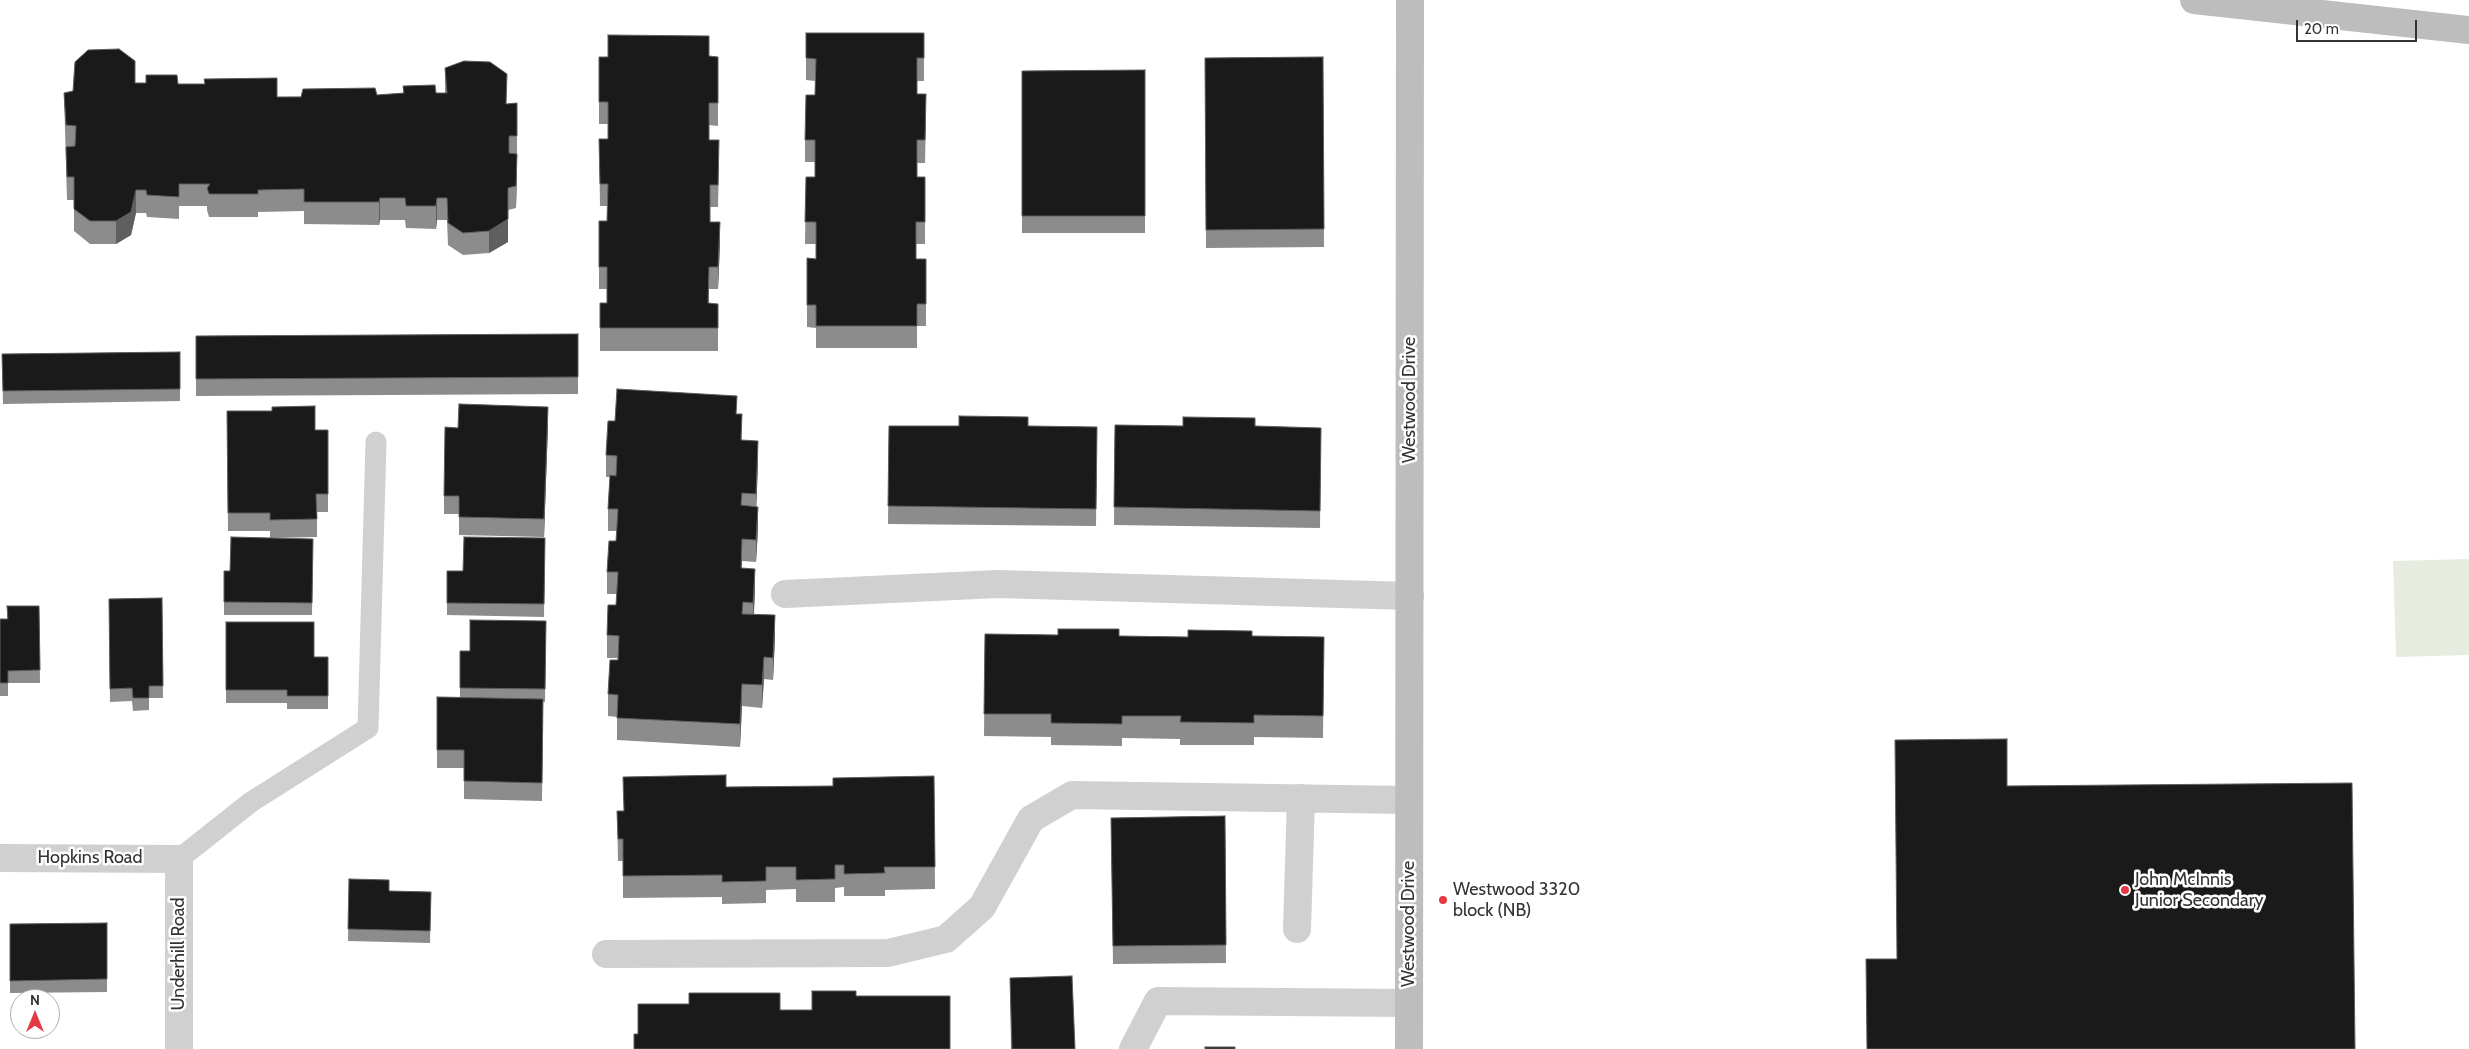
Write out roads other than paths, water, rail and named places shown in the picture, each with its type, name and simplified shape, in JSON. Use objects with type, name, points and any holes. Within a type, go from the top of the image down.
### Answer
[{"type":"street","name":"Westwood Drive","points":[[1409,1049],[1410,0]]},
{"type":"street","points":[[2194,0],[2469,30]]},
{"type":"street","points":[[785,594],[998,584],[1410,596]]},
{"type":"street","points":[[606,954],[888,953],[946,939],[982,907],[1032,819],[1072,795],[1408,800]]},
{"type":"street","points":[[1297,929],[1301,798]]},
{"type":"street","name":"Hopkins Road","points":[[0,858],[180,858]]},
{"type":"street","name":"Underhill Road","points":[[180,858],[180,1049]]},
{"type":"street","points":[[1134,1049],[1158,1001],[1409,1003]]},
{"type":"lane","points":[[180,858],[251,802],[368,728],[376,442]]},
{"type":"place","name":"John McInnis Junior Secondary","points":[[2125,890]]},
{"type":"place","name":"Westwood 3320 block (NB)","points":[[1443,900]]}]
